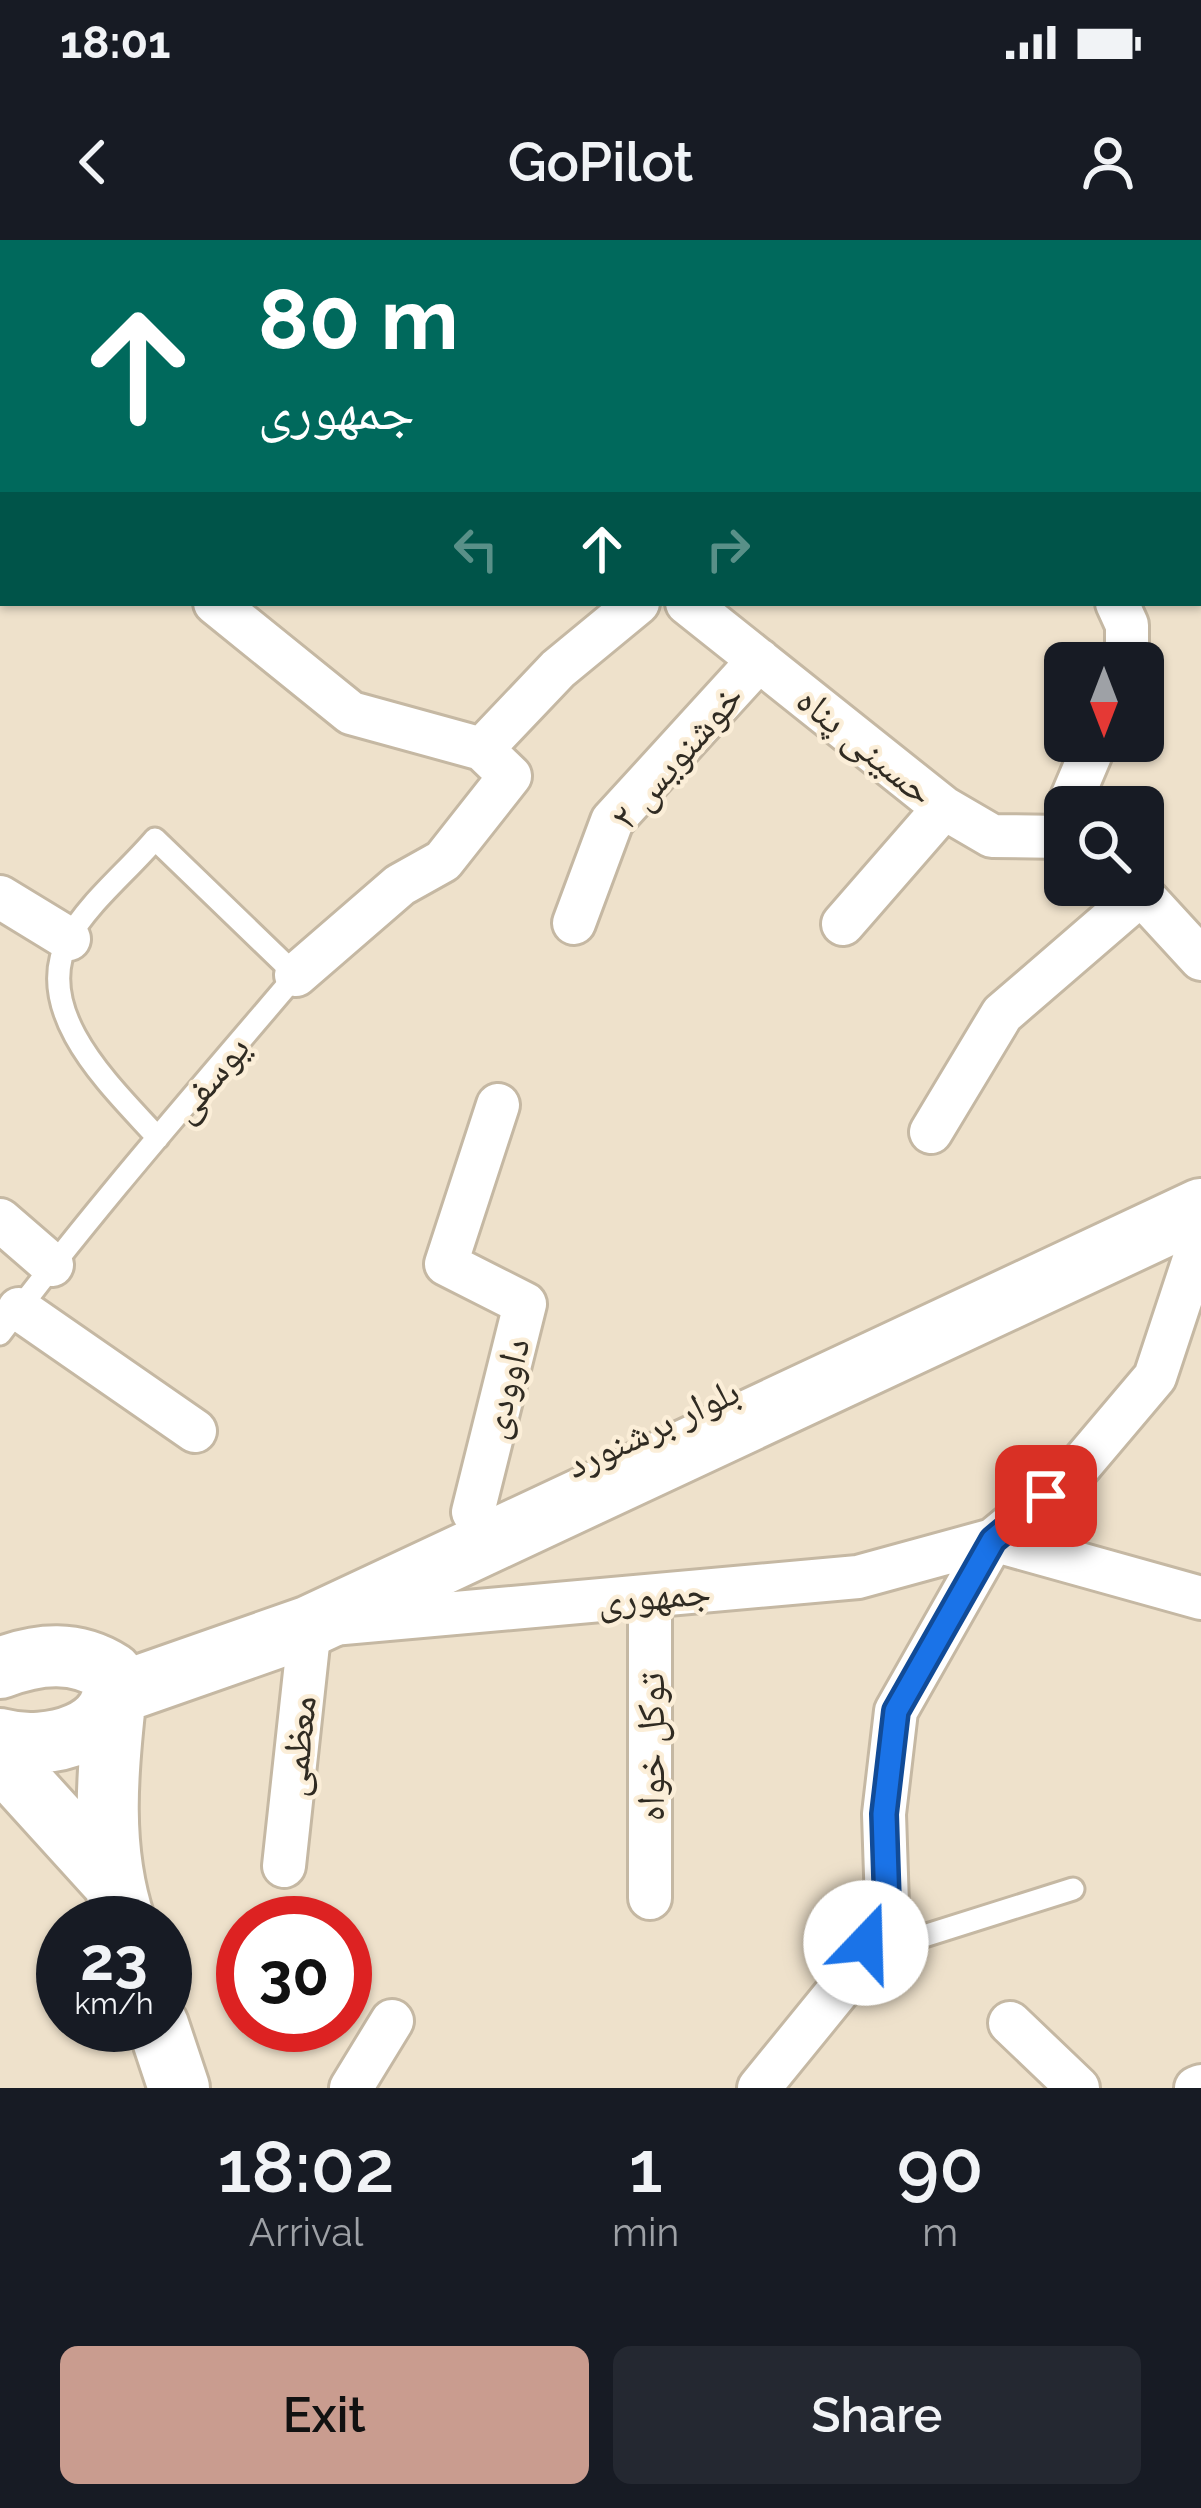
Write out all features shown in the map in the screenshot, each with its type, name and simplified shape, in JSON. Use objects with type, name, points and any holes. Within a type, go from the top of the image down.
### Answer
[{"type":"main road","name":"بلوار برشنورد","points":[[103,1677],[473,1512],[1201,1167]]},
{"type":"main road","name":"بلوار برشنورد","points":[[103,1677],[310,1626],[1201,1209]]},
{"type":"main road","points":[[0,1668],[59,1655],[103,1677]]},
{"type":"main road","points":[[103,1677],[108,1713],[86,1730],[3,1764],[113,1896]]},
{"type":"main road","points":[[103,1677],[117,1896]]},
{"type":"main road","points":[[167,2052],[179,2088]]},
{"type":"street","points":[[219,606],[351,713],[482,749],[510,776],[443,861],[400,885],[296,975]]},
{"type":"street","points":[[482,749],[558,669],[634,606]]},
{"type":"street","name":"حسینی پناه","points":[[691,606],[944,808],[992,836],[1044,826]]},
{"type":"street","points":[[1118,606],[1127,625],[1127,642]]},
{"type":"street","name":"خوشنویس ۲","points":[[574,922],[612,821],[759,660]]},
{"type":"street","points":[[843,924],[944,808]]},
{"type":"street","points":[[0,896],[69,939]]},
{"type":"street","points":[[931,1132],[1002,1014],[1120,906]]},
{"type":"street","points":[[1152,906],[1201,959]]},
{"type":"street","name":"داوودی","points":[[473,1512],[525,1304],[446,1264],[498,1105]]},
{"type":"street","points":[[0,1220],[52,1265]]},
{"type":"street","name":"جمهوری","points":[[310,1626],[857,1577],[993,1540],[1073,1474],[1155,1377],[1201,1238]]},
{"type":"street","points":[[9,1322],[195,1431]]},
{"type":"street","points":[[759,2088],[842,1986],[887,1905],[884,1814],[896,1711],[993,1540],[1201,1598]]},
{"type":"street","name":"توکل خواه","points":[[650,1596],[650,1898]]},
{"type":"street","name":"معظمی","points":[[284,1866],[310,1626]]},
{"type":"street","points":[[350,2088],[392,2021]]},
{"type":"street","points":[[1010,2024],[1078,2088]]},
{"type":"lane","points":[[158,1138],[75,1044],[60,974],[69,939],[155,839],[296,975]]},
{"type":"lane","name":"یوسفی","points":[[9,1322],[296,975]]},
{"type":"lane","points":[[866,1943],[908,1941],[1073,1889]]},
{"type":"route","points":[[866,1943],[887,1905],[884,1814],[896,1711],[993,1540],[1046,1496]]}]
